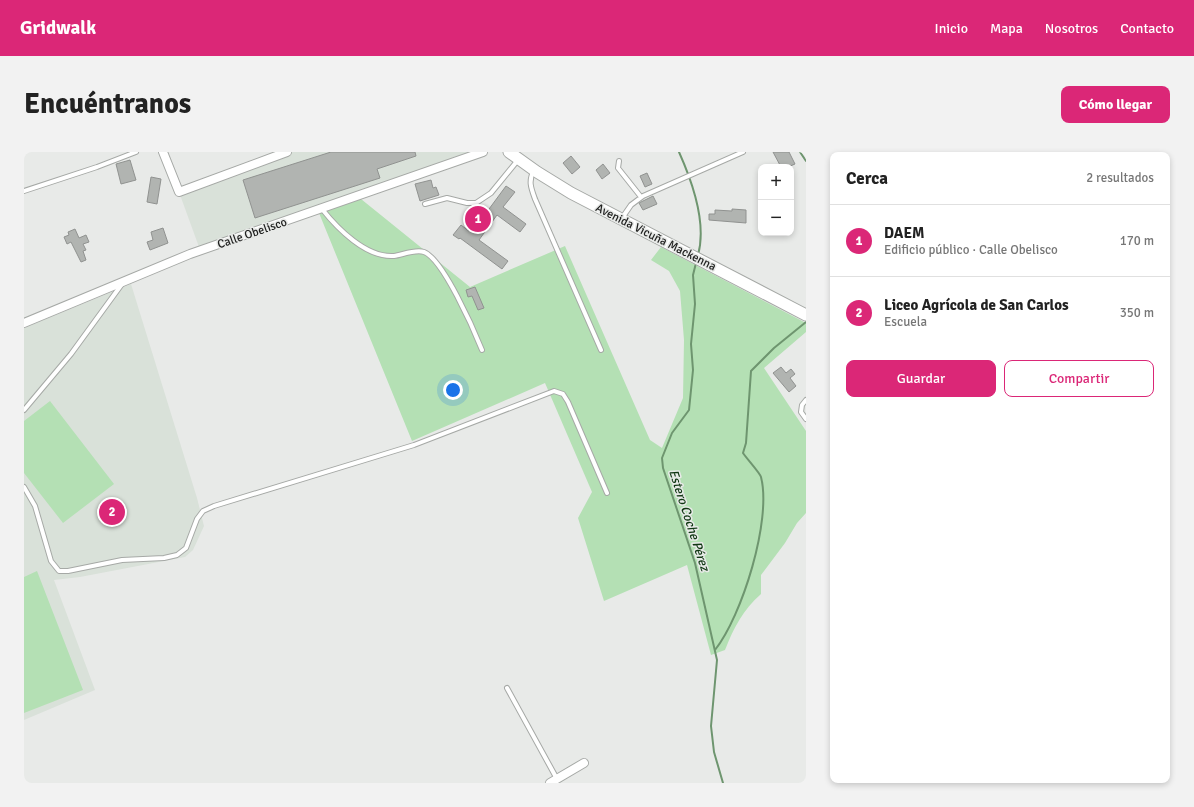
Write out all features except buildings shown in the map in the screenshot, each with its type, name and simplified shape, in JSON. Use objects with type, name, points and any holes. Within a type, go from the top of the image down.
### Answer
[{"type":"main road","name":"Avenida Vicuña Mackenna","points":[[509,152],[534,170],[571,193],[622,218],[806,315]]},
{"type":"street","points":[[163,152],[179,192],[287,152]]},
{"type":"street","name":"Calle Obelisco","points":[[24,323],[190,254],[483,152]]},
{"type":"street","points":[[553,781],[584,763]]},
{"type":"lane","points":[[24,191],[97,167],[136,152]]},
{"type":"lane","points":[[622,218],[632,205],[642,197],[743,152]]},
{"type":"lane","points":[[425,204],[447,198],[467,203],[476,203],[491,193],[519,159]]},
{"type":"lane","points":[[619,161],[618,168],[642,197]]},
{"type":"lane","points":[[534,170],[530,177],[530,184],[535,199],[601,350]]},
{"type":"lane","points":[[322,208],[344,234],[362,246],[392,256],[422,251],[430,256],[443,269],[469,319],[482,350]]},
{"type":"lane","points":[[24,410],[71,354],[124,282]]},
{"type":"lane","points":[[24,486],[40,518],[51,561],[59,571],[68,571],[122,560],[164,558],[177,555],[186,548],[197,519],[204,511],[214,506],[414,445],[554,391],[563,394],[568,402],[607,493]]},
{"type":"lane","points":[[806,400],[802,405],[801,412],[806,420]]},
{"type":"lane","points":[[507,688],[553,781]]},
{"type":"shaded area","points":[[290,152],[476,152],[199,247],[179,192]]},
{"type":"shaded area","points":[[131,284],[197,498],[204,526],[193,550],[185,557],[80,577],[54,580],[95,690],[24,720],[24,328]]},
{"type":"green space","points":[[361,199],[470,287],[565,246],[650,440],[662,448],[683,398],[684,340],[680,291],[669,271],[651,260],[661,247],[806,323],[806,332],[764,368],[806,431],[806,513],[797,523],[785,543],[761,575],[761,594],[749,606],[740,619],[725,650],[711,655],[687,565],[604,601],[578,518],[592,492],[545,383],[412,441],[319,213]]},
{"type":"green space","points":[[50,401],[114,484],[63,523],[24,473],[24,421]]},
{"type":"green space","points":[[37,571],[83,690],[24,713],[24,577]]},
{"type":"waterway","name":"Estero Coche Pérez","points":[[679,152],[689,176],[697,202],[701,229],[698,255]]},
{"type":"waterway","points":[[800,152],[806,161]]},
{"type":"waterway","name":"Estero Coche Pérez","points":[[696,263],[693,275],[695,304],[691,344],[693,370],[689,410],[672,433],[662,458],[663,468],[695,563],[717,660],[711,726],[714,752],[723,783]]},
{"type":"waterway","points":[[715,650],[725,635],[744,592],[752,567],[762,517],[763,495],[761,477],[743,453],[746,443],[751,371],[774,348],[806,322]]},
{"type":"place","name":"DAEM","points":[[478,219]]},
{"type":"place","name":"Liceo Agrícola de San Carlos","points":[[112,512]]}]
